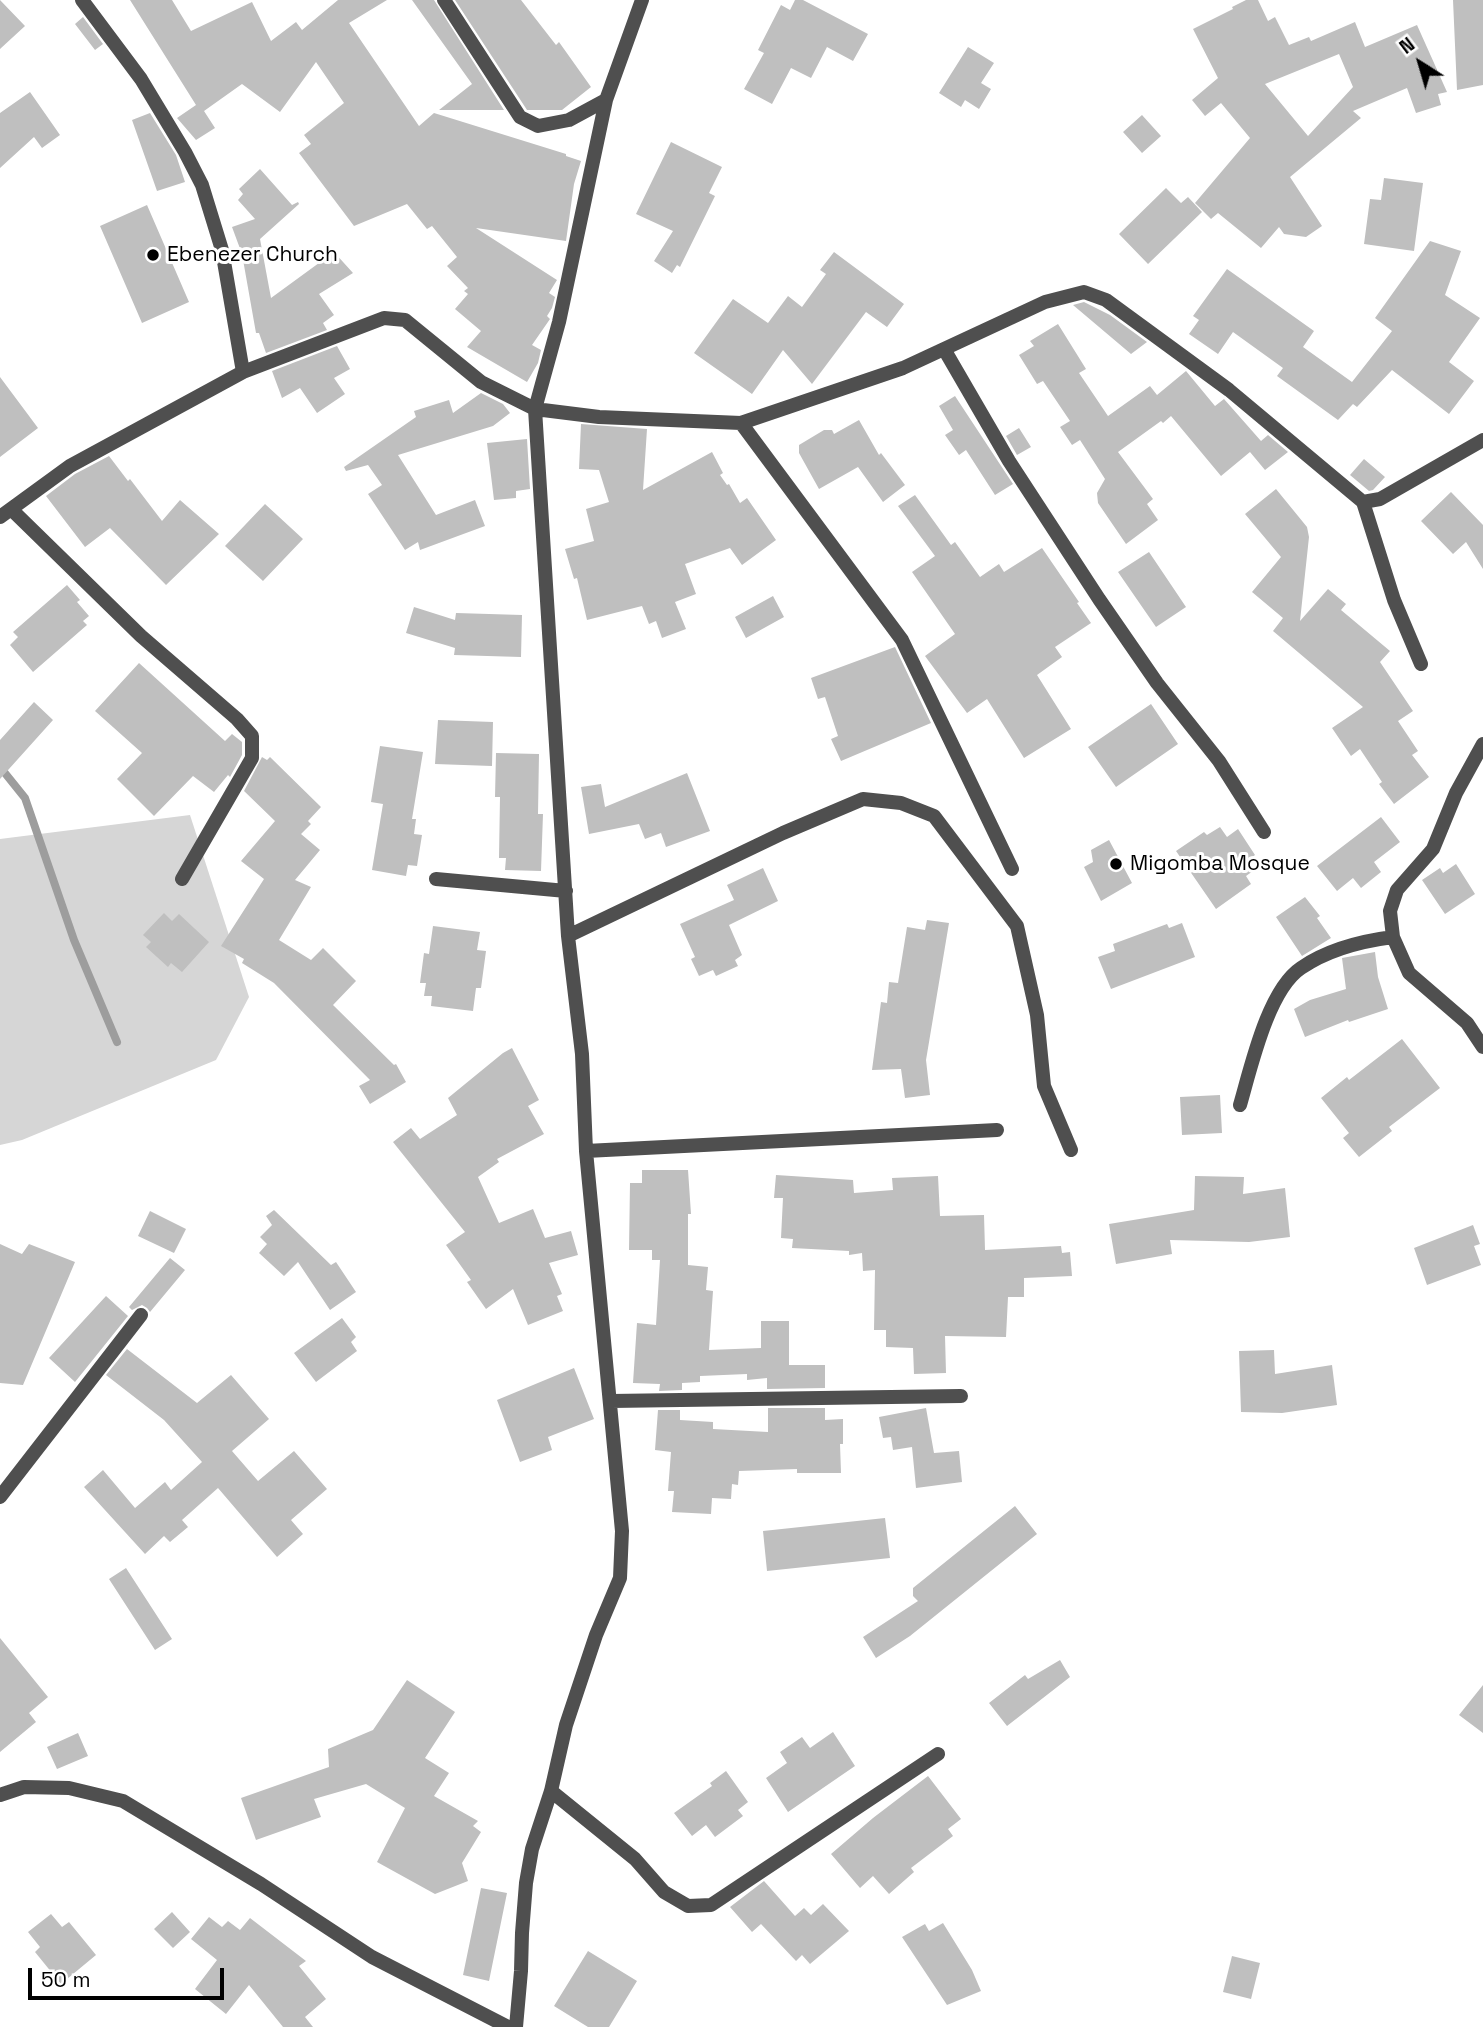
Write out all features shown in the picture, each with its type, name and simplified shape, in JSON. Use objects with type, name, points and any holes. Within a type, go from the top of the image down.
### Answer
[{"type":"street","points":[[82,0],[141,79],[202,185],[222,250],[243,372]]},
{"type":"street","points":[[444,0],[520,117],[538,126],[569,120],[606,100]]},
{"type":"street","points":[[516,2027],[526,1883],[532,1849],[551,1791],[566,1725],[596,1635],[620,1578],[622,1531],[586,1150],[582,1054],[568,936],[536,408],[559,322],[606,100],[642,0]]},
{"type":"street","points":[[182,879],[252,758],[252,736],[237,719],[6,514],[71,466],[243,372],[384,318],[405,320],[481,382],[536,408],[599,417],[741,423],[904,368],[1045,302],[1084,292],[1107,300],[1229,390],[1363,502],[1394,600],[1421,664]]},
{"type":"street","points":[[944,349],[1009,461],[1099,599],[1157,683],[1219,761],[1264,832]]},
{"type":"street","points":[[741,423],[902,640],[1013,869]]},
{"type":"street","points":[[1363,502],[1380,499],[1483,440]]},
{"type":"street","points":[[1483,744],[1456,793],[1433,849],[1397,890],[1390,911],[1393,937],[1409,973],[1467,1023],[1483,1047]]},
{"type":"street","points":[[568,936],[783,832],[863,799],[901,803],[934,816],[1017,926],[1037,1015],[1044,1086],[1071,1150]]},
{"type":"street","points":[[436,879],[566,891]]},
{"type":"street","points":[[1240,1105],[1268,1017],[1284,985],[1300,968],[1327,955],[1370,940],[1393,937]]},
{"type":"street","points":[[586,1150],[997,1129]]},
{"type":"street","points":[[0,1497],[141,1315]]},
{"type":"street","points":[[611,1401],[961,1396]]},
{"type":"street","points":[[551,1791],[635,1859],[664,1892],[688,1906],[711,1905],[938,1754]]},
{"type":"street","points":[[0,1795],[24,1787],[69,1788],[123,1801],[261,1884],[372,1957],[508,2027]]},
{"type":"shaded area","points":[[190,815],[249,997],[216,1060],[22,1140],[0,1145],[0,839]]},
{"type":"building","points":[[0,0],[25,26],[0,49]]},
{"type":"building","points":[[130,0],[172,0],[191,31],[252,2],[271,41],[296,22],[302,30],[338,0],[387,0],[349,23],[419,126],[434,113],[581,161],[574,184],[566,241],[476,228],[557,280],[549,293],[555,297],[547,316],[550,319],[532,345],[541,350],[538,363],[527,382],[467,347],[481,331],[455,309],[468,294],[464,291],[468,288],[447,266],[457,257],[432,226],[427,229],[407,204],[354,226],[299,153],[311,144],[304,135],[344,103],[316,62],[280,112],[242,84],[204,111],[215,128],[196,140],[177,118],[196,105]]},
{"type":"building","points":[[412,0],[434,0],[504,110],[439,110],[472,84]]},
{"type":"building","points":[[455,0],[521,0],[556,45],[559,42],[591,87],[562,110],[527,110]]},
{"type":"building","points":[[795,0],[803,0],[868,34],[853,61],[827,47],[811,78],[791,68],[772,104],[744,89],[764,53],[758,50],[781,5],[790,10]]},
{"type":"building","points":[[1246,0],[1258,0],[1268,21],[1275,17],[1289,45],[1309,37],[1311,41],[1355,22],[1365,47],[1417,25],[1447,92],[1438,94],[1441,105],[1416,113],[1407,88],[1353,111],[1361,118],[1290,177],[1322,226],[1306,237],[1284,234],[1279,227],[1261,248],[1218,213],[1211,219],[1195,203],[1250,138],[1221,103],[1205,116],[1192,100],[1218,78],[1193,29],[1233,9],[1232,7]],"holes":[[[1339,54],[1353,87],[1308,136],[1265,84]]]},
{"type":"building","points":[[1453,0],[1483,0],[1483,85],[1457,90]]},
{"type":"building","points":[[83,17],[103,44],[95,50],[75,24]]},
{"type":"building","points":[[968,47],[994,63],[981,83],[991,89],[979,109],[965,100],[961,107],[939,93]]},
{"type":"building","points":[[30,92],[60,135],[42,148],[34,137],[0,168],[0,113]]},
{"type":"building","points":[[150,113],[176,155],[185,182],[157,191],[132,120]]},
{"type":"building","points":[[1142,115],[1161,136],[1142,153],[1123,132]]},
{"type":"building","points":[[671,142],[722,167],[709,193],[715,196],[680,267],[677,265],[672,273],[654,261],[673,231],[636,214]]},
{"type":"building","points":[[260,169],[292,205],[298,202],[299,204],[260,239],[271,298],[334,252],[353,273],[319,294],[334,315],[323,323],[327,330],[266,353],[259,333],[256,333],[242,254],[232,227],[255,219],[238,200],[243,194],[239,189]]},
{"type":"building","points":[[1384,178],[1423,183],[1414,251],[1364,244],[1370,199],[1381,200]]},
{"type":"building","points":[[1166,188],[1181,203],[1188,197],[1202,212],[1148,264],[1119,234]]},
{"type":"building","points":[[147,205],[189,302],[142,323],[100,226]]},
{"type":"building","points":[[1430,241],[1461,251],[1445,295],[1480,318],[1449,362],[1474,381],[1449,414],[1392,370],[1357,407],[1353,404],[1338,420],[1277,376],[1283,368],[1233,332],[1218,354],[1189,334],[1199,320],[1193,316],[1227,269],[1314,331],[1303,347],[1352,382],[1392,331],[1375,318]]},
{"type":"building","points":[[834,252],[904,304],[887,327],[866,312],[812,384],[783,350],[752,394],[694,353],[733,299],[768,323],[788,296],[802,307],[826,274],[820,270]]},
{"type":"building","points":[[1084,302],[1110,315],[1147,342],[1131,354],[1073,305]]},
{"type":"building","points":[[1058,324],[1086,369],[1079,373],[1108,416],[1150,386],[1157,395],[1186,371],[1215,406],[1224,399],[1261,441],[1268,435],[1288,452],[1265,470],[1250,452],[1221,476],[1171,416],[1163,423],[1161,421],[1118,452],[1153,499],[1147,504],[1158,520],[1126,544],[1098,503],[1097,493],[1105,479],[1080,440],[1072,445],[1060,427],[1070,421],[1043,381],[1037,384],[1019,355],[1034,346],[1030,341]]},
{"type":"building","points":[[337,346],[350,369],[334,378],[345,394],[317,413],[300,388],[282,398],[272,371]]},
{"type":"building","points":[[0,377],[38,428],[0,457]]},
{"type":"building","points":[[481,393],[503,404],[510,413],[493,426],[398,455],[436,515],[475,500],[485,526],[420,550],[418,542],[405,550],[368,494],[382,485],[368,465],[346,471],[344,467],[416,417],[414,411],[449,400],[453,413]]},
{"type":"building","points":[[955,396],[1013,484],[995,495],[966,450],[959,455],[945,435],[953,430],[939,406]]},
{"type":"building","points":[[859,420],[879,455],[881,453],[905,485],[883,502],[858,467],[819,489],[799,453],[799,445],[824,430],[832,430],[834,434]]},
{"type":"building","points":[[581,424],[647,429],[643,490],[712,452],[723,473],[720,475],[740,503],[747,498],[776,540],[742,565],[730,548],[685,564],[696,594],[675,602],[686,629],[662,638],[656,621],[649,624],[642,606],[587,620],[577,578],[574,579],[565,549],[594,541],[586,509],[609,502],[599,470],[579,469]]},
{"type":"building","points":[[1019,428],[1031,447],[1017,455],[1006,436]]},
{"type":"building","points":[[527,439],[530,489],[516,491],[516,498],[494,500],[487,443]]},
{"type":"building","points":[[109,456],[162,521],[180,500],[219,534],[166,585],[110,528],[85,547],[46,496],[75,474]]},
{"type":"building","points":[[1364,459],[1385,477],[1369,491],[1350,475]]},
{"type":"building","points":[[1276,489],[1307,527],[1309,537],[1300,621],[1328,589],[1346,604],[1341,610],[1390,651],[1380,662],[1413,711],[1398,721],[1418,751],[1412,755],[1429,777],[1394,804],[1379,784],[1382,782],[1360,749],[1351,756],[1332,728],[1363,707],[1273,631],[1283,618],[1252,592],[1281,557],[1245,514]]},
{"type":"building","points":[[1451,492],[1483,525],[1483,569],[1466,542],[1453,554],[1421,521]]},
{"type":"building","points":[[915,495],[951,545],[955,542],[980,577],[999,564],[1004,572],[1042,548],[1091,623],[1055,647],[1062,657],[1037,675],[1071,729],[1024,758],[987,699],[967,713],[925,656],[955,634],[912,572],[935,556],[898,506]]},
{"type":"building","points":[[265,504],[303,539],[263,581],[225,546]]},
{"type":"building","points":[[1149,552],[1186,607],[1156,627],[1118,572]]},
{"type":"building","points":[[67,585],[89,616],[83,621],[87,625],[33,672],[10,645],[18,637],[13,632]]},
{"type":"building","points":[[773,596],[784,617],[746,638],[735,617]]},
{"type":"building","points":[[414,607],[455,620],[456,613],[522,615],[521,657],[454,655],[455,648],[406,633]]},
{"type":"building","points":[[895,647],[931,723],[841,761],[831,739],[838,736],[825,697],[818,699],[811,678]]},
{"type":"building","points":[[139,663],[225,741],[232,734],[242,742],[242,755],[230,777],[228,775],[214,792],[193,776],[154,816],[117,779],[142,753],[95,711]]},
{"type":"building","points":[[34,702],[53,720],[0,779],[0,740]]},
{"type":"building","points":[[1151,704],[1178,744],[1116,787],[1088,747]]},
{"type":"building","points":[[438,720],[493,722],[492,766],[435,764]]},
{"type":"building","points":[[380,746],[423,752],[412,819],[416,819],[414,834],[422,835],[417,866],[408,865],[406,876],[372,870],[383,804],[371,802]]},
{"type":"building","points":[[496,753],[539,754],[538,814],[543,814],[541,871],[505,870],[506,858],[499,858],[500,797],[495,797]]},
{"type":"building","points":[[262,757],[267,760],[270,757],[321,807],[308,821],[311,824],[301,834],[320,850],[295,880],[311,887],[279,940],[311,960],[323,948],[356,981],[333,1005],[396,1064],[406,1082],[370,1104],[359,1086],[370,1080],[274,983],[242,963],[244,959],[221,946],[264,879],[241,861],[275,821],[244,791]]},
{"type":"building","points":[[687,773],[710,831],[666,847],[661,833],[645,839],[639,824],[589,834],[581,787],[601,784],[605,807]]},
{"type":"building","points":[[1381,817],[1400,842],[1374,862],[1381,872],[1361,888],[1353,878],[1337,891],[1317,866]]},
{"type":"building","points":[[1220,827],[1227,837],[1238,829],[1255,855],[1247,861],[1253,871],[1246,876],[1251,884],[1216,909],[1176,851],[1204,832],[1207,835]]},
{"type":"building","points":[[1109,840],[1132,883],[1101,901],[1084,867],[1093,862],[1091,850]]},
{"type":"building","points":[[1456,864],[1475,894],[1445,914],[1422,880],[1440,868],[1443,873]]},
{"type":"building","points":[[763,868],[778,901],[729,925],[742,955],[735,960],[738,966],[716,976],[713,970],[699,976],[691,959],[695,957],[680,924],[734,900],[727,885]]},
{"type":"building","points":[[1305,897],[1320,916],[1317,918],[1331,938],[1302,956],[1276,917]]},
{"type":"building","points":[[164,913],[172,921],[179,914],[209,942],[182,972],[171,963],[168,967],[146,947],[151,942],[143,935]]},
{"type":"building","points":[[927,920],[949,923],[926,1060],[930,1095],[905,1098],[901,1069],[872,1070],[881,1002],[887,1003],[889,982],[898,983],[907,927],[925,930]]},
{"type":"building","points":[[1182,923],[1195,957],[1111,989],[1098,957],[1115,951],[1113,944],[1167,924],[1169,928]]},
{"type":"building","points":[[433,926],[480,932],[477,950],[486,951],[481,988],[476,988],[473,1011],[431,1006],[432,996],[424,996],[426,983],[420,983],[424,953],[429,954]]},
{"type":"building","points":[[1375,952],[1378,977],[1388,1009],[1349,1022],[1348,1020],[1305,1037],[1294,1009],[1310,1000],[1346,989],[1342,958]]},
{"type":"building","points":[[1402,1039],[1440,1088],[1389,1127],[1392,1131],[1359,1157],[1343,1138],[1349,1133],[1321,1098]]},
{"type":"building","points":[[512,1048],[539,1100],[528,1106],[544,1134],[497,1159],[499,1162],[478,1177],[499,1223],[533,1209],[545,1238],[571,1231],[578,1255],[549,1263],[562,1294],[557,1296],[563,1311],[528,1325],[513,1289],[486,1309],[467,1282],[471,1280],[446,1245],[465,1232],[393,1142],[411,1128],[420,1139],[457,1115],[448,1098]]},
{"type":"building","points":[[1220,1095],[1222,1133],[1182,1135],[1180,1097]]},
{"type":"building","points":[[642,1170],[688,1170],[691,1214],[688,1214],[688,1265],[708,1267],[706,1290],[713,1291],[709,1350],[761,1348],[761,1321],[789,1321],[789,1365],[825,1365],[825,1388],[767,1389],[767,1378],[747,1380],[747,1374],[700,1376],[700,1382],[682,1383],[682,1390],[659,1391],[660,1384],[633,1383],[637,1323],[656,1325],[660,1260],[652,1260],[652,1250],[629,1250],[630,1183],[642,1183]]},
{"type":"building","points":[[776,1175],[853,1180],[854,1193],[893,1190],[892,1178],[938,1176],[940,1216],[984,1215],[985,1250],[1061,1246],[1062,1253],[1070,1252],[1072,1276],[1024,1278],[1024,1297],[1008,1297],[1006,1337],[945,1336],[946,1373],[914,1374],[913,1348],[886,1347],[886,1330],[874,1330],[875,1270],[863,1271],[862,1253],[849,1255],[849,1251],[792,1248],[793,1239],[781,1238],[783,1198],[774,1198]]},
{"type":"building","points":[[1195,1176],[1244,1177],[1243,1194],[1285,1188],[1290,1237],[1249,1242],[1170,1240],[1172,1254],[1116,1264],[1109,1224],[1194,1210]]},
{"type":"building","points":[[274,1210],[331,1265],[336,1262],[356,1292],[330,1310],[298,1262],[284,1276],[259,1253],[267,1244],[260,1237],[272,1225],[266,1216]]},
{"type":"building","points":[[150,1211],[186,1229],[174,1253],[138,1236]]},
{"type":"building","points":[[1473,1225],[1480,1244],[1474,1246],[1481,1265],[1427,1285],[1414,1248]]},
{"type":"building","points":[[0,1244],[22,1254],[29,1244],[75,1262],[23,1385],[0,1383]]},
{"type":"building","points":[[170,1258],[185,1270],[150,1312],[142,1305],[132,1310],[129,1307]]},
{"type":"building","points":[[106,1296],[128,1316],[75,1382],[49,1358]]},
{"type":"building","points":[[342,1318],[356,1337],[351,1342],[357,1351],[316,1382],[294,1353]]},
{"type":"building","points":[[127,1349],[197,1403],[231,1375],[269,1419],[232,1451],[258,1481],[294,1451],[327,1489],[291,1520],[303,1534],[277,1557],[218,1488],[182,1520],[188,1527],[170,1542],[164,1536],[145,1554],[84,1487],[103,1470],[135,1508],[165,1482],[171,1490],[202,1462],[164,1420],[106,1375]]},
{"type":"building","points":[[1274,1350],[1275,1374],[1332,1365],[1337,1405],[1282,1413],[1241,1412],[1239,1351]]},
{"type":"building","points":[[574,1368],[594,1419],[548,1437],[552,1450],[520,1462],[497,1400]]},
{"type":"building","points":[[768,1408],[825,1408],[825,1420],[843,1419],[841,1473],[797,1473],[797,1469],[739,1471],[738,1485],[732,1484],[731,1499],[712,1498],[711,1514],[672,1512],[674,1491],[668,1491],[671,1452],[655,1450],[658,1410],[680,1410],[680,1420],[713,1422],[713,1429],[768,1432]]},
{"type":"building","points":[[926,1408],[934,1453],[959,1451],[962,1482],[916,1488],[912,1447],[893,1450],[891,1437],[883,1438],[879,1417]]},
{"type":"building","points":[[1015,1506],[1037,1534],[910,1636],[876,1658],[863,1637],[918,1601],[913,1596],[913,1588]]},
{"type":"building","points":[[885,1518],[890,1558],[767,1571],[763,1531]]},
{"type":"building","points":[[126,1568],[172,1639],[155,1650],[109,1579]]},
{"type":"building","points":[[0,1638],[48,1697],[29,1713],[36,1722],[0,1752]]},
{"type":"building","points":[[1060,1660],[1070,1677],[1007,1726],[989,1703],[1025,1675],[1028,1679]]},
{"type":"building","points":[[407,1680],[455,1712],[425,1758],[449,1773],[434,1796],[478,1821],[473,1826],[481,1832],[462,1863],[468,1881],[435,1894],[377,1862],[405,1808],[366,1784],[314,1799],[321,1817],[256,1840],[241,1798],[329,1767],[328,1749],[373,1730]]},
{"type":"building","points":[[1483,1685],[1483,1733],[1459,1715]]},
{"type":"building","points":[[833,1732],[855,1766],[788,1812],[766,1778],[787,1763],[780,1752],[802,1737],[810,1748]]},
{"type":"building","points":[[78,1733],[88,1756],[57,1769],[47,1747]]},
{"type":"building","points":[[726,1771],[748,1802],[738,1810],[743,1816],[715,1837],[706,1825],[692,1836],[674,1813],[712,1786],[710,1783]]},
{"type":"building","points":[[928,1776],[961,1819],[948,1829],[953,1836],[911,1868],[914,1872],[889,1894],[873,1876],[860,1888],[831,1854]]},
{"type":"building","points":[[764,1881],[795,1916],[804,1908],[811,1915],[823,1904],[849,1931],[810,1964],[802,1955],[796,1961],[761,1924],[752,1932],[730,1907]]},
{"type":"building","points":[[481,1888],[507,1893],[489,1981],[463,1975]]},
{"type":"building","points":[[172,1912],[190,1932],[173,1948],[154,1929]]},
{"type":"building","points":[[51,1914],[62,1927],[69,1922],[96,1955],[61,1984],[35,1952],[40,1947],[28,1932]]},
{"type":"building","points":[[209,1917],[222,1927],[228,1921],[240,1930],[250,1918],[306,1961],[299,1966],[326,1999],[305,2017],[313,2027],[283,2027],[249,1985],[226,2014],[195,1989],[217,1960],[191,1939]]},
{"type":"building","points":[[943,1923],[972,1970],[981,1991],[947,2005],[902,1937],[925,1924],[929,1931]]},
{"type":"building","points":[[588,1951],[637,1981],[609,2027],[588,2027],[554,2006]]},
{"type":"building","points":[[1232,1956],[1260,1963],[1251,1999],[1223,1992]]},
{"type":"waterway","points":[[0,767],[25,798],[74,940],[117,1042]]},
{"type":"place","name":"Ebenezer Church","points":[[153,255]]},
{"type":"place","name":"Migomba Mosque","points":[[1116,864]]}]
